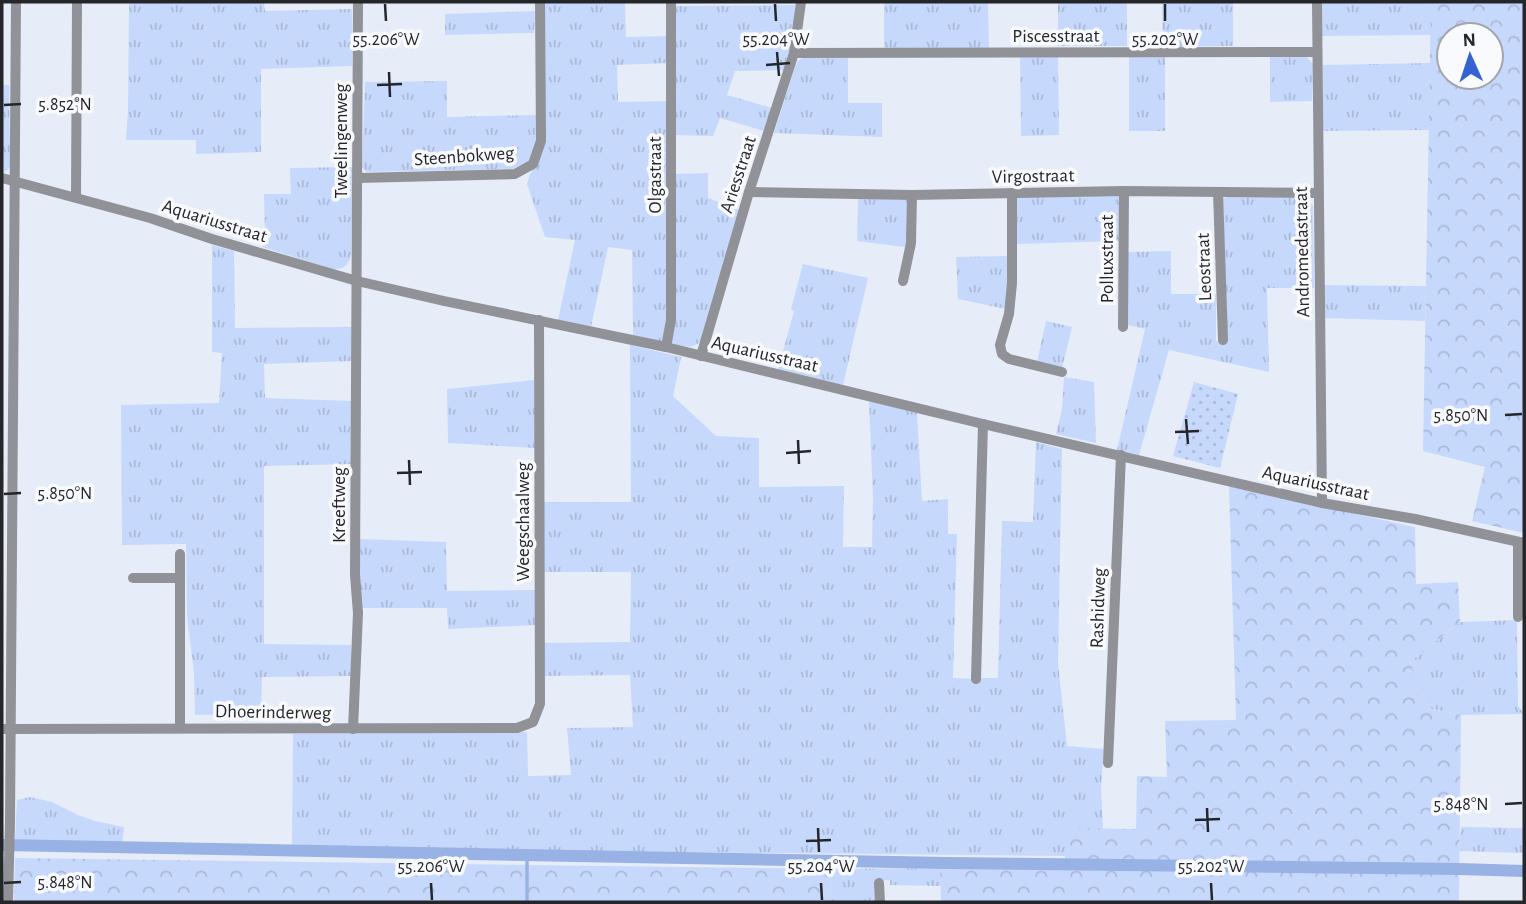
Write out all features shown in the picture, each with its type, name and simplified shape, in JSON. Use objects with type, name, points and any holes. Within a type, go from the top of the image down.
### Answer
[{"type":"street","points":[[8,902],[10,835],[6,728],[16,181],[16,2]]},
{"type":"street","points":[[76,2],[76,197]]},
{"type":"street","name":"Tweelingenweg","points":[[357,281],[358,2]]},
{"type":"street","name":"Steenbokweg","points":[[358,178],[515,174],[533,164],[541,141],[540,2]]},
{"type":"street","name":"Olgastraat","points":[[666,347],[671,320],[671,2]]},
{"type":"street","name":"Ariesstraat","points":[[702,356],[794,53],[801,2]]},
{"type":"street","name":"Andromedastraat","points":[[1317,2],[1322,503]]},
{"type":"street","name":"Piscesstraat","points":[[794,53],[1317,52]]},
{"type":"street","name":"Aquariusstraat","points":[[2,178],[150,218],[357,281],[666,347],[1322,503],[1415,519],[1521,542]]},
{"type":"street","name":"Virgostraat","points":[[750,192],[912,195],[1124,191],[1318,193]]},
{"type":"street","name":"Polluxstraat","points":[[1123,327],[1124,191]]},
{"type":"street","name":"Leostraat","points":[[1218,192],[1223,340]]},
{"type":"street","points":[[1012,193],[1012,284],[1009,314],[1000,345],[1002,354],[1009,359],[1062,372]]},
{"type":"street","points":[[903,281],[911,243],[912,195]]},
{"type":"street","name":"Kreeftweg","points":[[353,729],[358,613],[355,575],[357,281]]},
{"type":"street","name":"Weegschaalweg","points":[[533,722],[540,704],[539,320]]},
{"type":"street","points":[[976,679],[983,424]]},
{"type":"street","name":"Rashidweg","points":[[1108,763],[1121,455]]},
{"type":"street","points":[[1518,617],[1521,542]]},
{"type":"street","points":[[180,554],[180,727]]},
{"type":"street","points":[[133,578],[180,578]]},
{"type":"street","name":"Dhoerinderweg","points":[[6,728],[517,728],[533,722]]},
{"type":"street","points":[[879,883],[880,902]]},
{"type":"green space","points":[[129,2],[264,2],[265,11],[352,9],[352,66],[261,69],[261,152],[196,154],[196,140],[126,140]]},
{"type":"green space","points":[[544,2],[625,2],[626,37],[668,36],[669,63],[617,65],[618,102],[668,101],[667,319],[662,342],[633,335],[632,250],[608,247],[591,327],[558,320],[575,240],[545,237],[527,184],[538,162]]},
{"type":"green space","points":[[884,2],[988,2],[989,48],[884,48]]},
{"type":"green space","points":[[1058,2],[1127,2],[1127,46],[1058,46]]},
{"type":"green space","points":[[1162,2],[1233,2],[1233,46],[1163,47]]},
{"type":"green space","points":[[1321,2],[1431,2],[1431,35],[1321,36]]},
{"type":"green space","points":[[1431,2],[1524,2],[1524,533],[1472,521],[1485,467],[1423,451]]},
{"type":"green space","points":[[795,5],[793,37],[784,70],[735,71],[727,95],[772,108],[764,131],[720,118],[713,136],[674,135],[676,6]]},
{"type":"green space","points":[[535,11],[534,33],[445,35],[445,14]]},
{"type":"green space","points":[[1020,56],[1058,56],[1059,135],[1021,136]]},
{"type":"green space","points":[[1129,56],[1165,56],[1165,131],[1129,131]]},
{"type":"green space","points":[[1306,56],[1313,64],[1312,101],[1270,102],[1270,57]]},
{"type":"green space","points":[[803,58],[848,58],[848,103],[882,103],[882,137],[774,133],[796,64]]},
{"type":"green space","points":[[1430,63],[1429,130],[1323,131],[1323,65]]},
{"type":"green space","points":[[447,81],[447,117],[537,115],[537,141],[530,160],[513,169],[367,172],[362,167],[365,82]]},
{"type":"green space","points":[[2,85],[9,85],[10,166],[2,172]]},
{"type":"green space","points":[[353,167],[351,254],[346,266],[333,269],[262,247],[265,235],[264,194],[291,194],[290,168]]},
{"type":"green space","points":[[708,173],[708,198],[739,210],[702,339],[695,345],[684,346],[671,343],[674,174]]},
{"type":"green space","points":[[1115,194],[1120,197],[1121,241],[1014,244],[1016,197]]},
{"type":"green space","points":[[1298,195],[1313,206],[1314,288],[1267,288],[1269,372],[1169,350],[1139,455],[1117,450],[1145,329],[1127,325],[1126,252],[1171,251],[1171,294],[1216,294],[1216,341],[1226,342],[1223,199],[1229,196]]},
{"type":"green space","points":[[858,198],[908,200],[910,241],[905,247],[857,241]]},
{"type":"green space","points":[[212,245],[234,251],[235,328],[353,327],[352,361],[264,364],[265,398],[352,401],[352,464],[264,466],[264,644],[351,645],[351,676],[262,677],[261,714],[195,715],[194,673],[187,616],[186,544],[122,545],[121,405],[219,403],[222,353],[212,352]]},
{"type":"green space","points":[[1009,256],[1006,309],[958,299],[956,257]]},
{"type":"green space","points":[[803,264],[868,278],[843,385],[778,370]]},
{"type":"green space","points":[[1322,285],[1426,286],[1425,321],[1323,318]]},
{"type":"green space","points":[[1046,321],[1072,327],[1062,368],[1037,362]]},
{"type":"green space","points":[[630,345],[681,357],[673,396],[716,436],[759,438],[759,487],[844,486],[843,547],[872,547],[869,401],[917,413],[922,501],[948,499],[948,534],[957,534],[953,678],[973,679],[973,684],[979,684],[979,678],[998,678],[1002,521],[1033,522],[1036,442],[1062,449],[1058,663],[1067,746],[1104,749],[1101,786],[1103,829],[1065,829],[1065,856],[292,848],[293,734],[527,732],[528,776],[571,775],[567,728],[633,727],[630,675],[543,676],[543,643],[630,642],[631,572],[543,572],[543,502],[631,502]]},
{"type":"green space","points":[[1064,377],[1094,382],[1096,443],[1056,434],[1062,409]]},
{"type":"green space","points":[[534,380],[535,448],[448,443],[447,389]]},
{"type":"green space","points":[[1194,382],[1238,394],[1220,468],[1173,456]]},
{"type":"green space","points":[[1229,486],[1415,527],[1416,584],[1458,582],[1460,622],[1410,662],[1428,708],[1461,715],[1459,902],[941,902],[940,868],[1065,868],[1065,828],[1136,829],[1137,776],[1167,777],[1165,721],[1236,720]]},
{"type":"green space","points":[[360,539],[446,542],[447,591],[536,590],[537,625],[448,629],[447,608],[362,608],[358,570]]},
{"type":"green space","points":[[1517,620],[1518,706],[1524,714],[1461,715],[1428,708],[1410,662],[1460,622]]},
{"type":"green space","points":[[30,797],[52,802],[95,821],[124,827],[122,845],[15,842],[17,800]]},
{"type":"green space","points":[[1461,827],[1524,828],[1524,853],[1459,851]]},
{"type":"green space","points":[[15,858],[830,869],[831,902],[14,902]]},
{"type":"green space","points":[[940,868],[941,886],[890,885],[890,880],[875,881],[876,902],[831,902],[830,869]]},
{"type":"waterway","points":[[2,845],[1524,871]]},
{"type":"waterway","points":[[527,855],[527,902]]}]
